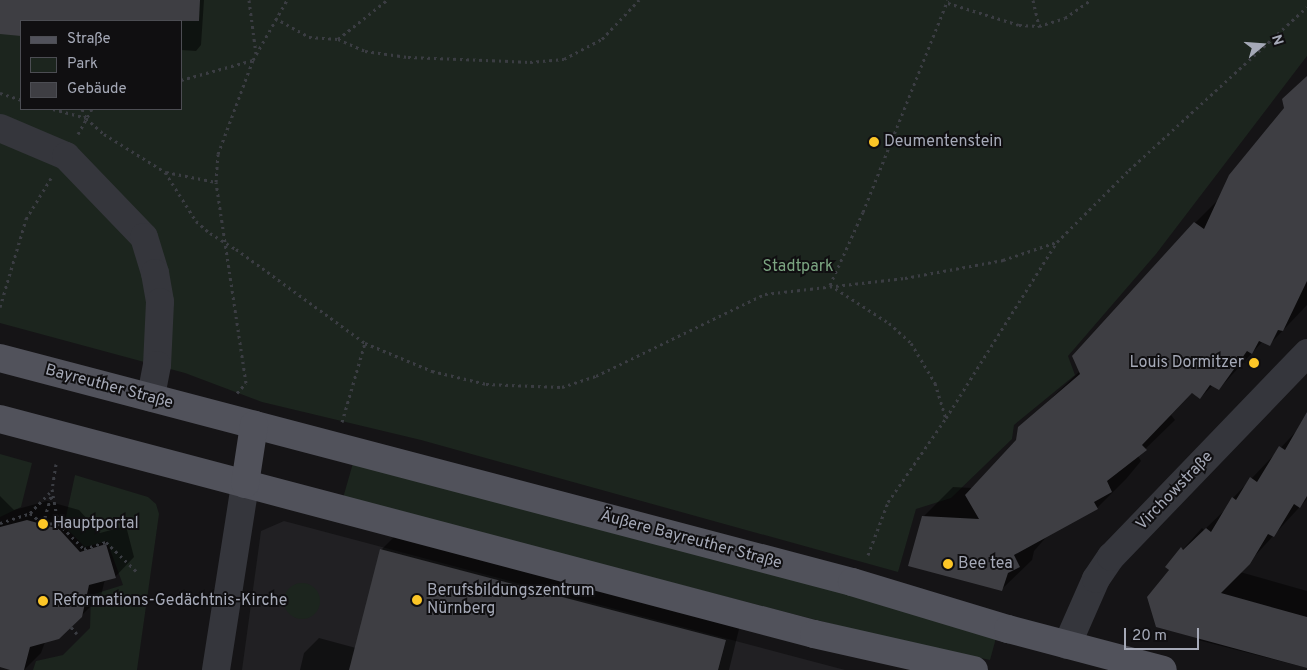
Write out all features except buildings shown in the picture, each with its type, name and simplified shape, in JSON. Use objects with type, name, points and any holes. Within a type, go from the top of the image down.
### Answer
[{"type":"main road","name":"Bayreuther Straße","points":[[0,358],[217,415]]},
{"type":"main road","name":"Äußere Bayreuther Straße","points":[[217,415],[852,582],[1067,645],[1163,670]]},
{"type":"main road","points":[[0,420],[814,634],[974,670]]},
{"type":"main road","points":[[245,484],[254,425]]},
{"type":"street","points":[[0,128],[66,156],[144,237],[156,273],[160,302],[157,364],[151,397]]},
{"type":"street","name":"Virchowstraße","points":[[1067,645],[1096,579],[1111,557],[1307,353]]},
{"type":"street","points":[[216,670],[245,484]]},
{"type":"path","points":[[248,0],[256,55]]},
{"type":"path","points":[[217,415],[246,383],[223,240],[216,182],[218,154],[253,60],[275,18],[287,0]]},
{"type":"path","points":[[338,39],[387,0]]},
{"type":"path","points":[[275,18],[309,37],[338,39],[365,51],[408,57],[530,62],[564,59],[602,39],[639,0]]},
{"type":"path","points":[[1033,0],[1039,26]]},
{"type":"path","points":[[830,285],[863,212],[948,1],[1018,25],[1039,26],[1065,18],[1090,0]]},
{"type":"path","points":[[868,555],[888,502],[946,418],[1057,242],[1129,170],[1307,7]]},
{"type":"path","points":[[182,80],[253,60]]},
{"type":"path","points":[[0,94],[20,100]]},
{"type":"path","points":[[57,110],[86,118]]},
{"type":"path","points":[[82,110],[86,118],[104,134],[165,172],[216,182]]},
{"type":"path","points":[[0,307],[26,219],[66,156],[91,110]]},
{"type":"path","points":[[165,172],[196,221],[364,343],[432,371],[486,384],[562,387],[596,376],[765,294],[830,285],[905,278],[1003,260],[1057,242]]},
{"type":"path","points":[[830,285],[889,323],[911,343],[935,383],[946,418]]},
{"type":"path","points":[[342,422],[364,343]]},
{"type":"path","points":[[43,524],[52,490],[56,464]]},
{"type":"path","points":[[0,523],[30,512],[52,490]]},
{"type":"path","points":[[52,490],[58,523],[84,551]]},
{"type":"path","points":[[30,512],[43,524],[58,523]]},
{"type":"path","points":[[78,544],[84,549],[106,542],[136,571]]},
{"type":"path","points":[[71,627],[77,634]]},
{"type":"shaded area","name":"Berufsbildungszentrum Nürnberg","points":[[284,521],[845,670],[242,670],[261,531]]},
{"type":"green space","name":"Stadtpark","points":[[0,0],[1307,0],[1307,56],[1156,254],[1068,356],[1075,375],[1014,425],[1012,439],[951,498],[916,509],[898,572],[421,440],[262,402],[185,373],[0,323]]},
{"type":"green space","points":[[0,454],[32,463],[21,507],[0,517]]},
{"type":"green space","points":[[353,463],[858,596],[996,638],[990,660],[867,633],[343,498]]},
{"type":"green space","points":[[75,475],[148,497],[156,504],[159,514],[137,670],[33,670],[36,661],[63,655],[90,628],[91,595],[123,585],[107,541],[85,547],[64,526]]},
{"type":"green space","points":[[302,583],[309,584],[315,588],[319,594],[319,608],[315,614],[309,618],[302,619],[295,618],[289,614],[285,608],[284,601],[285,594],[289,588],[295,584]]},
{"type":"place","name":"Deumentenstein","points":[[874,142]]},
{"type":"place","name":"Louis Dormitzer","points":[[1254,363]]},
{"type":"place","name":"Hauptportal","points":[[43,524]]},
{"type":"place","name":"Bee tea","points":[[948,564]]},
{"type":"place","name":"Berufsbildungszentrum Nürnberg","points":[[417,600]]},
{"type":"place","name":"Reformations-Gedächtnis-Kirche","points":[[43,601]]}]
